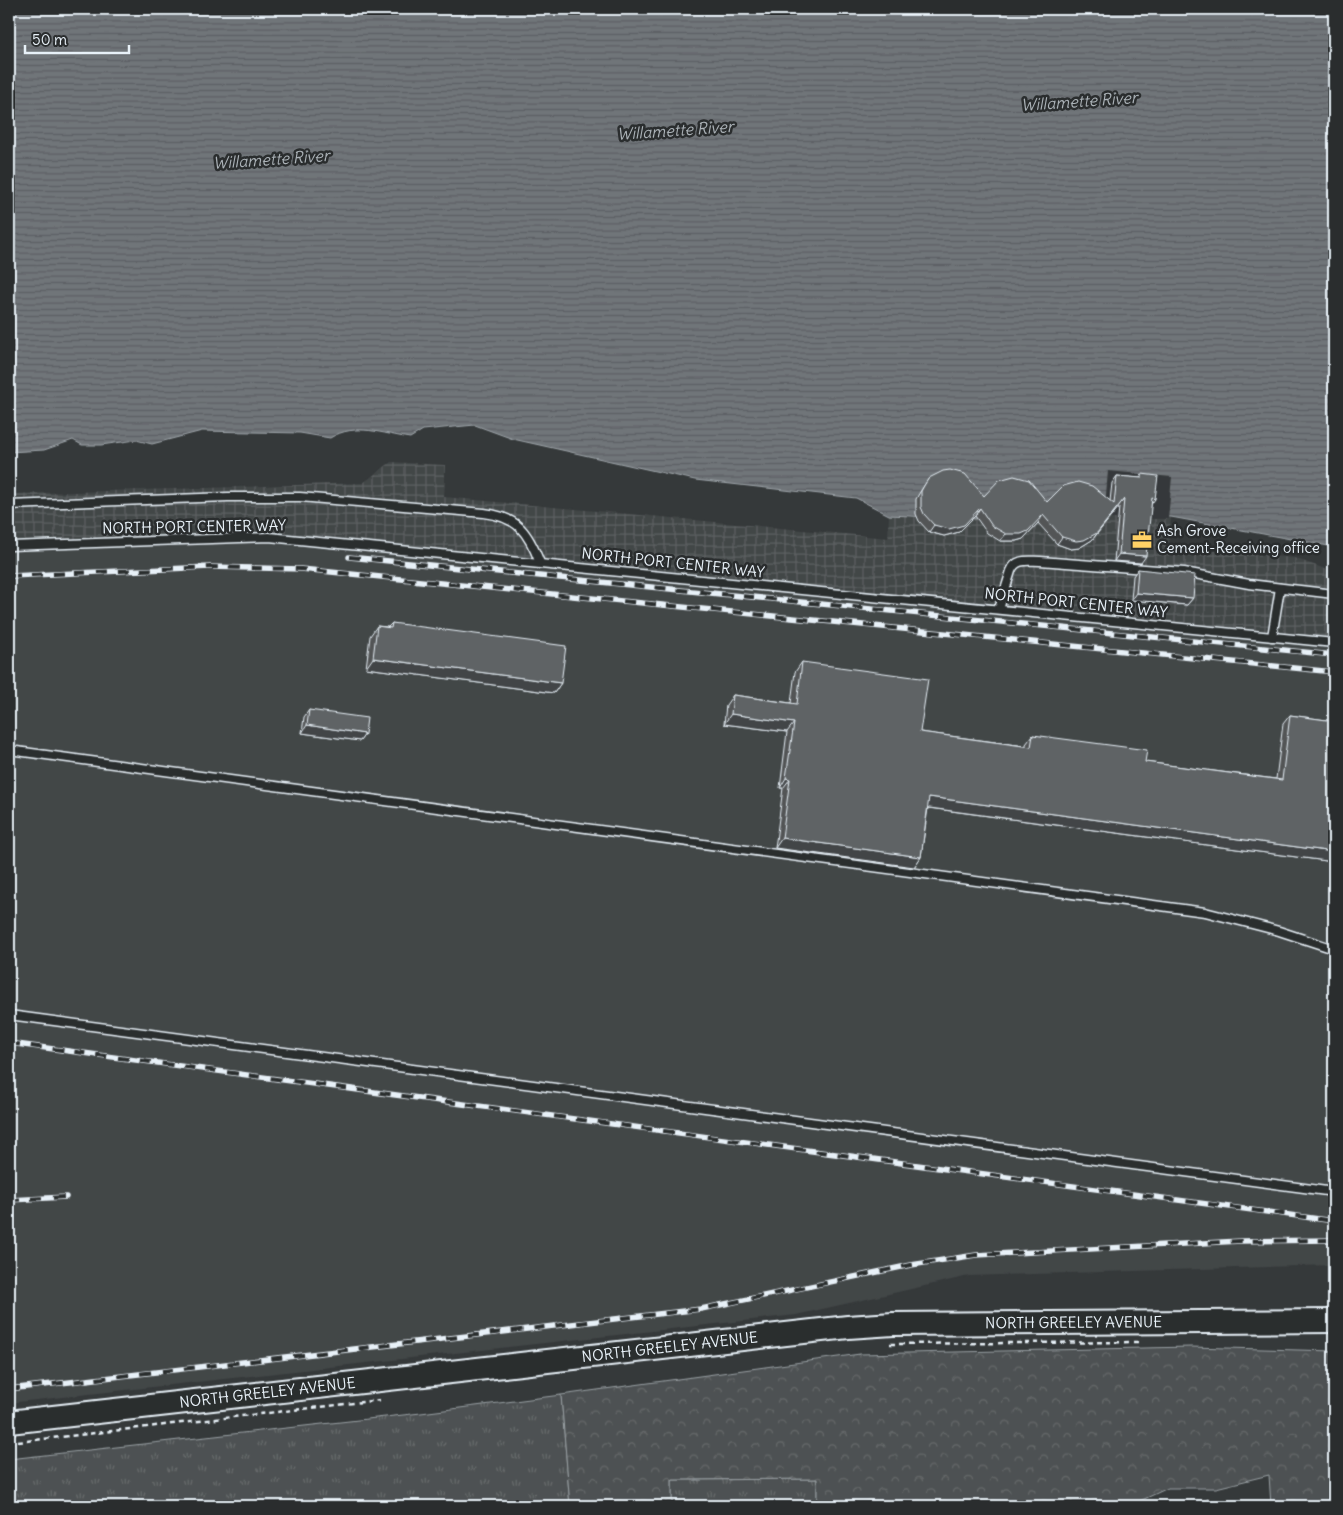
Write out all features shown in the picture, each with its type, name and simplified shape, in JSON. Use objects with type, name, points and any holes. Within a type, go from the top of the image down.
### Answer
[{"type":"main road","name":"NORTH GREELEY AVENUE","points":[[9,1422],[848,1327],[912,1324],[1334,1320]]},
{"type":"lane","points":[[9,505],[228,497],[300,497],[484,513],[506,517],[520,526],[540,563]]},
{"type":"lane","name":"NORTH PORT CENTER WAY","points":[[9,546],[269,537],[1334,643]]},
{"type":"lane","points":[[999,609],[1011,571],[1014,565],[1020,561],[1184,572],[1280,588],[1334,594]]},
{"type":"lane","points":[[1272,637],[1280,588]]},
{"type":"lane","points":[[9,750],[1205,912],[1279,931],[1334,949]]},
{"type":"lane","points":[[9,1015],[1334,1192]]},
{"type":"path","points":[[881,1344],[1148,1342]]},
{"type":"path","points":[[9,1443],[380,1400]]},
{"type":"shaded area","points":[[391,462],[445,465],[444,497],[888,538],[889,515],[1020,521],[1110,516],[1171,517],[1169,546],[1294,558],[1334,572],[1334,646],[272,539],[9,548],[9,494],[363,483]]},
{"type":"shaded area","points":[[250,538],[1334,646],[1334,1265],[969,1276],[796,1315],[9,1403],[9,548]]},
{"type":"green space","points":[[1191,1347],[1334,1351],[1334,1506],[1271,1506],[1269,1475],[1216,1488],[1168,1488],[1129,1506],[817,1504],[817,1479],[672,1480],[672,1506],[570,1506],[561,1395],[860,1354]]},
{"type":"green space","points":[[561,1395],[570,1506],[9,1506],[9,1459],[421,1413]]},
{"type":"green space","points":[[817,1479],[817,1506],[672,1506],[672,1480]]},
{"type":"water","name":"Willamette River","points":[[9,9],[1334,9],[1334,547],[1171,517],[1110,516],[1020,521],[889,515],[856,498],[695,480],[513,439],[475,425],[423,430],[410,438],[359,430],[340,433],[330,438],[300,433],[202,431],[152,444],[136,440],[101,445],[82,445],[73,440],[44,450],[9,452]]},
{"type":"pier","points":[[1108,471],[1172,477],[1168,519],[1104,519]]},
{"type":"building","points":[[950,470],[965,474],[984,496],[999,480],[1014,476],[1029,480],[1047,502],[1063,486],[1078,482],[1092,486],[1114,504],[1117,476],[1142,478],[1142,474],[1158,476],[1155,499],[1152,498],[1146,556],[1119,554],[1124,499],[1097,533],[1084,540],[1076,541],[1062,537],[1043,515],[1028,531],[1021,534],[1006,534],[992,526],[980,508],[964,525],[949,529],[934,525],[924,514],[921,507],[921,491],[929,478],[943,471]]},
{"type":"building","points":[[1138,569],[1195,575],[1193,598],[1136,593]]},
{"type":"building","points":[[392,623],[566,646],[561,683],[373,658],[377,626],[391,628]]},
{"type":"building","points":[[802,662],[928,679],[920,732],[1031,747],[1033,735],[1147,750],[1145,762],[1282,780],[1290,715],[1334,721],[1334,852],[929,797],[921,857],[782,838],[790,779],[786,778],[794,723],[731,714],[733,695],[797,704]]},
{"type":"building","points":[[309,710],[367,718],[365,734],[307,725]]},
{"type":"building","points":[[1207,1499],[1218,1506],[1207,1506]]},
{"type":"building","points":[[1184,1502],[1191,1506],[1181,1506]]},
{"type":"railway","points":[[349,557],[1334,655]]},
{"type":"railway","points":[[9,576],[210,567],[301,569],[1334,672]]},
{"type":"railway","points":[[9,1043],[1334,1221]]},
{"type":"railway","points":[[9,1200],[66,1197]]},
{"type":"railway","points":[[9,1389],[701,1309],[911,1265],[976,1255],[1241,1241],[1334,1240]]},
{"type":"place","name":"Ash Grove Cement-Receiving office","points":[[1142,540]]}]
